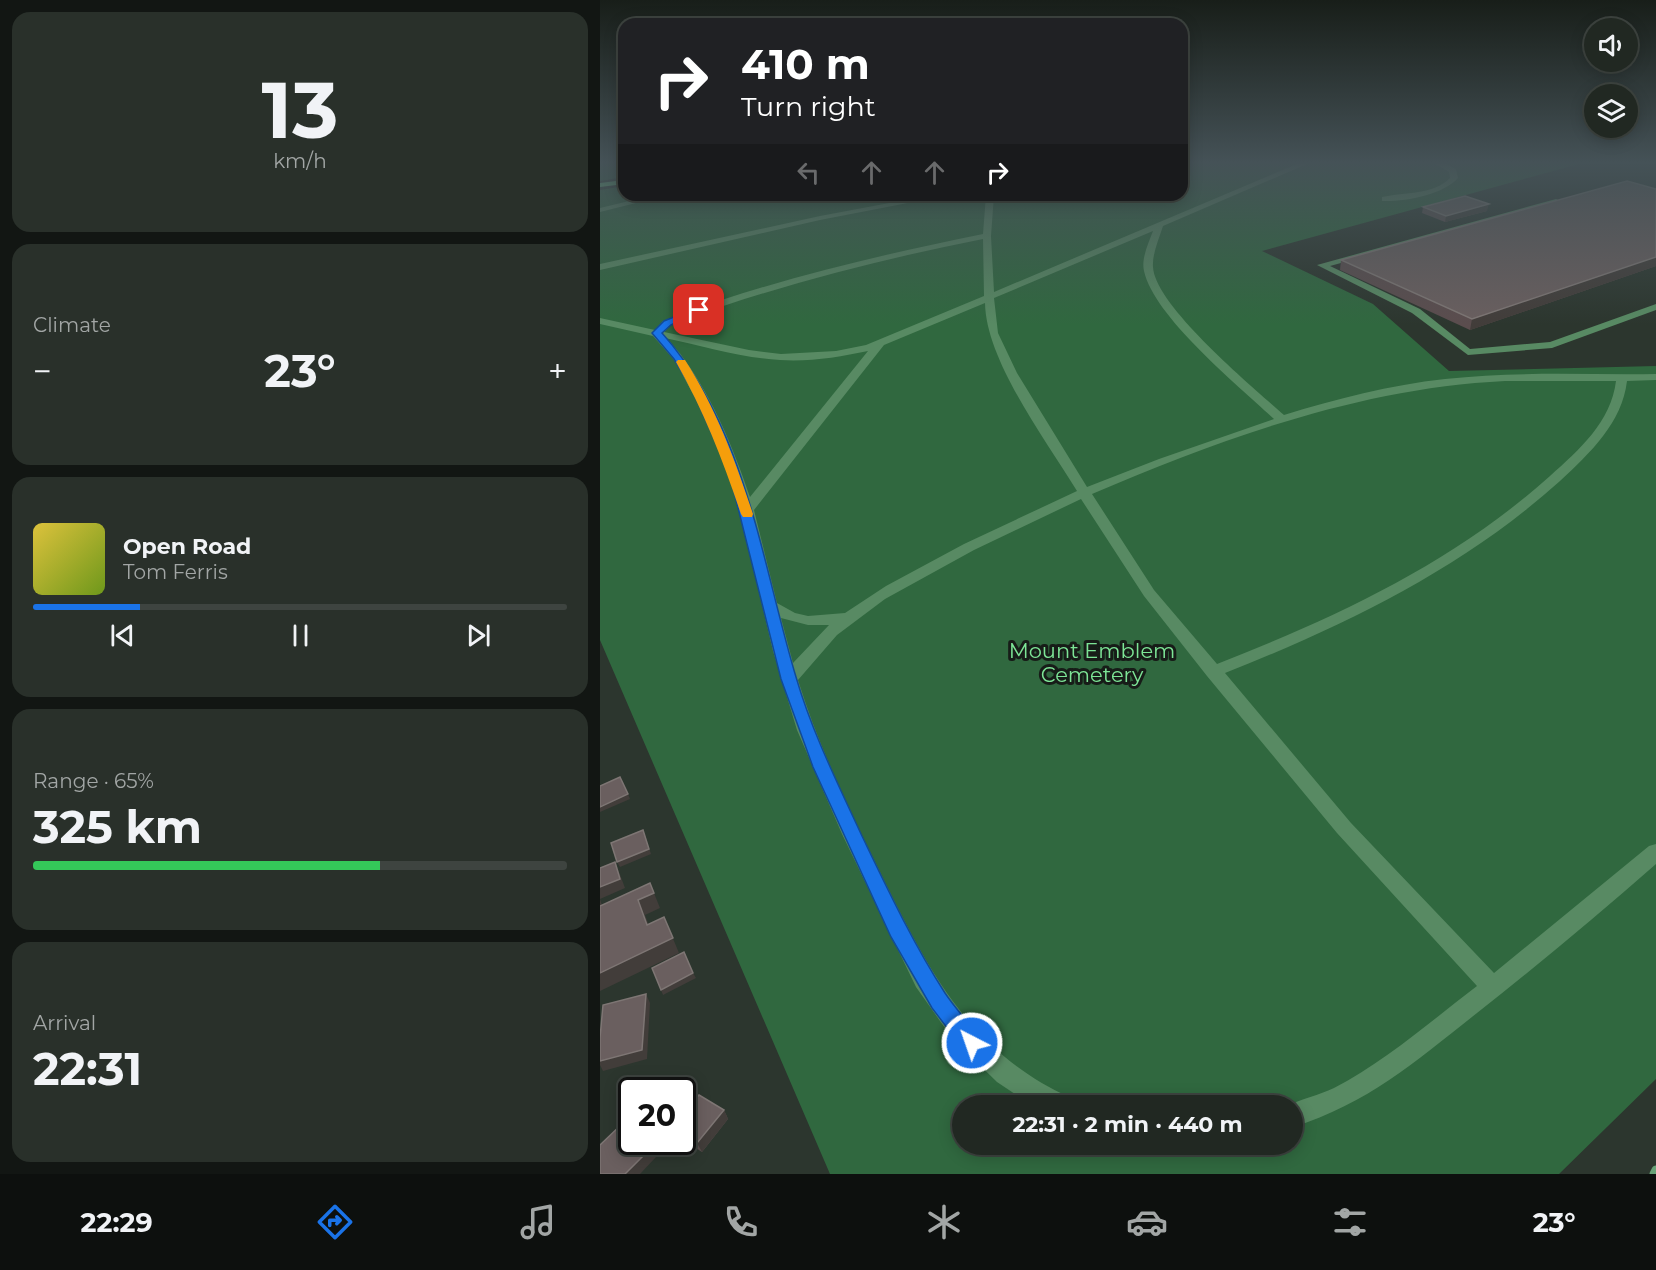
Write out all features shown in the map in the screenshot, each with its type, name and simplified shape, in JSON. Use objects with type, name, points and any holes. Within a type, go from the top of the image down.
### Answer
[{"type":"lane","points":[[600,267],[762,230],[836,216]]},
{"type":"lane","points":[[988,216],[989,298],[993,333],[999,350],[1083,492],[1149,593],[1344,828],[1493,987]]},
{"type":"lane","points":[[600,321],[749,353],[781,357],[836,354],[879,345],[1180,216]]},
{"type":"lane","points":[[1502,216],[1322,265],[1416,311],[1468,352],[1552,345],[1656,307]]},
{"type":"lane","points":[[1159,225],[1148,270],[1158,293],[1201,343],[1282,420]]},
{"type":"lane","points":[[657,333],[667,323],[682,316],[806,275],[987,236]]},
{"type":"lane","points":[[657,333],[678,358],[703,400],[735,472],[789,679],[821,767],[898,931],[939,1002],[958,1029],[985,1057],[1022,1087],[1038,1095]]},
{"type":"lane","points":[[746,511],[879,345]]},
{"type":"lane","points":[[789,679],[810,653],[848,617],[965,548],[1005,527],[1083,492],[1282,420],[1380,392],[1444,382],[1506,377],[1656,377]]},
{"type":"lane","points":[[1213,672],[1299,638],[1380,599],[1447,561],[1507,520],[1553,481],[1594,438],[1618,403],[1622,377]]},
{"type":"lane","points":[[771,606],[785,616],[801,620],[830,621],[848,617]]},
{"type":"lane","points":[[1303,1112],[1318,1108],[1358,1088],[1399,1061],[1575,922],[1656,852]]},
{"type":"green space","name":"Mount Emblem Cemetery","points":[[600,216],[1390,216],[1262,251],[1373,304],[1449,371],[1656,366],[1656,1079],[1559,1174],[830,1174],[600,640]]},
{"type":"building","points":[[1501,216],[1656,216],[1656,257],[1472,319],[1341,260]]},
{"type":"building","points":[[620,777],[628,794],[600,807],[600,786]]},
{"type":"building","points":[[643,830],[649,849],[617,862],[611,843]]},
{"type":"building","points":[[615,862],[620,879],[600,887],[600,868]]},
{"type":"building","points":[[650,883],[654,893],[638,900],[647,925],[664,917],[673,938],[600,973],[600,906]]},
{"type":"building","points":[[684,952],[693,973],[661,990],[652,968]]},
{"type":"building","points":[[646,994],[642,1050],[600,1061],[603,1005]]},
{"type":"building","points":[[699,1095],[724,1110],[697,1143],[696,1142],[696,1098]]},
{"type":"building","points":[[618,1128],[618,1155],[644,1155],[625,1174],[600,1174],[600,1145]]},
{"type":"waterway","points":[[1654,1174],[1656,1170]]},
{"type":"slow traffic","points":[[681,362],[703,400],[735,472],[747,514]]},
{"type":"route","points":[[699,310],[667,323],[657,333],[678,358],[696,387],[735,472],[782,656],[821,767],[898,931],[939,1002],[958,1029],[972,1043]]}]
